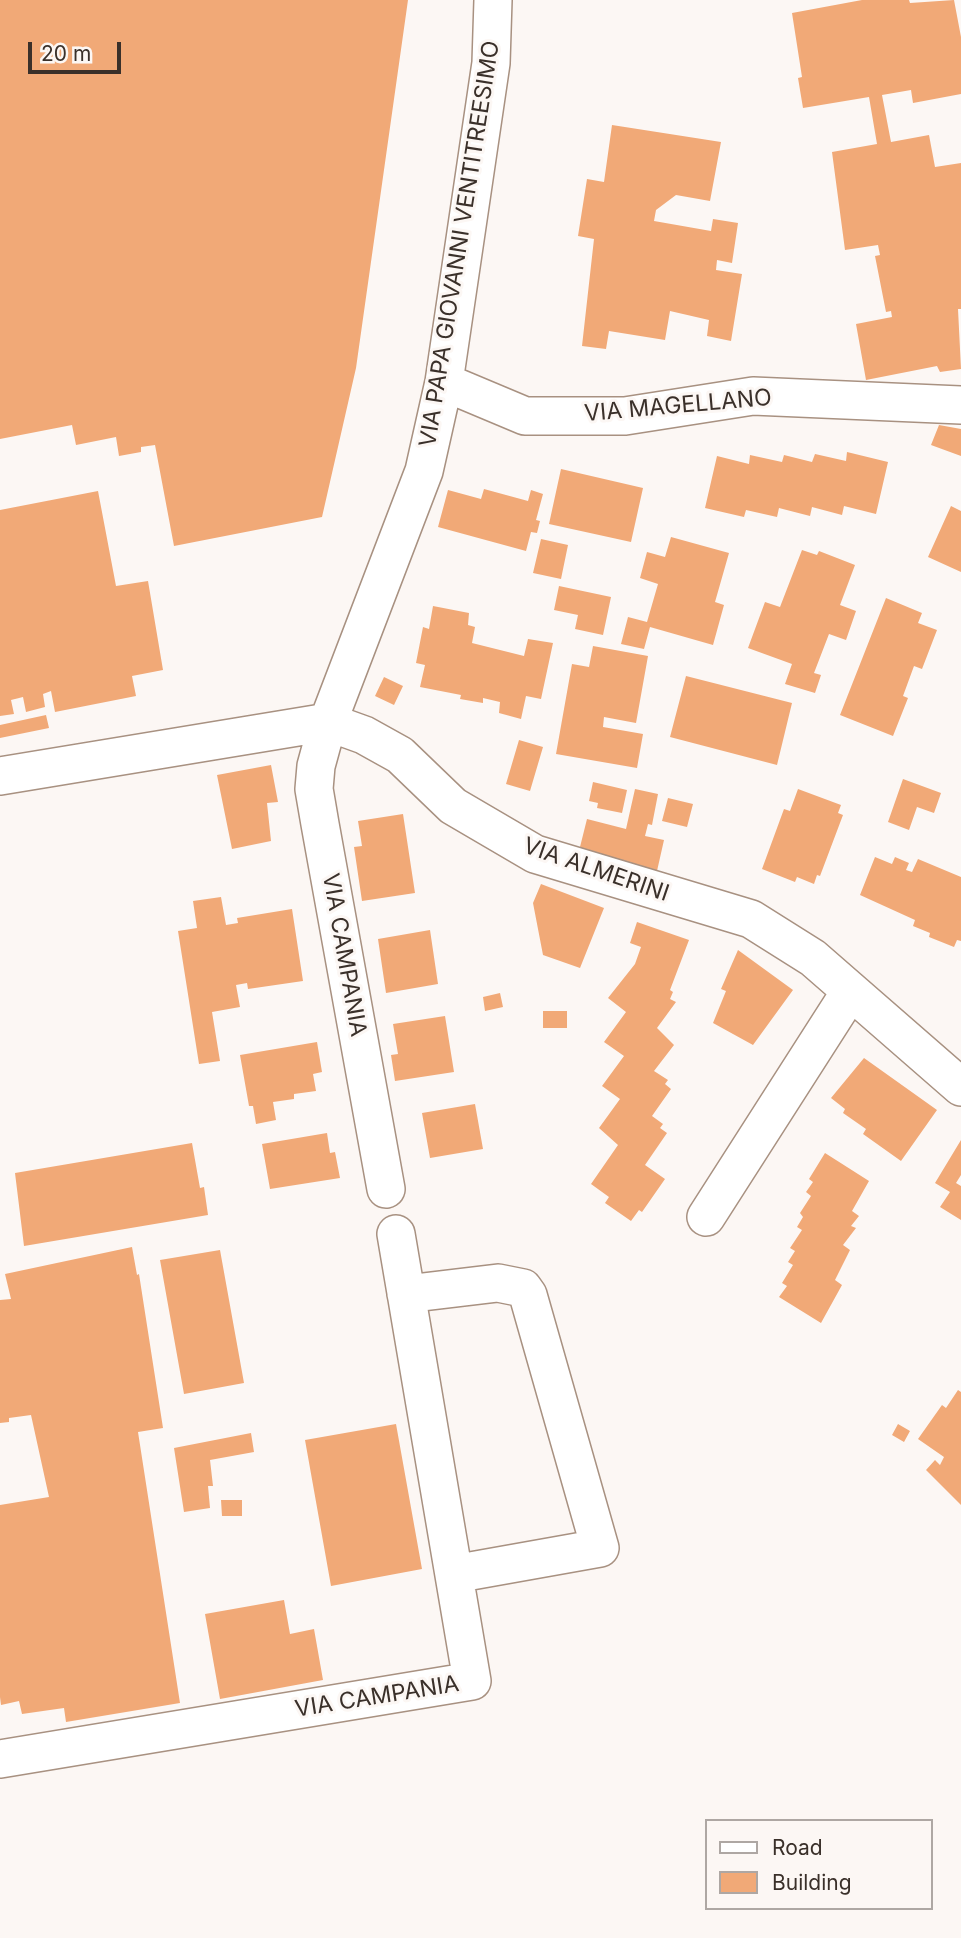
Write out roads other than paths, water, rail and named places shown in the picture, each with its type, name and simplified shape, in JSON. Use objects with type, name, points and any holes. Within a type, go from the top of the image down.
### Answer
[{"type":"street","name":"VIA PAPA GIOVANNI VENTITREESIMO","points":[[328,722],[424,471],[444,382],[491,63],[494,0]]},
{"type":"street","name":"VIA MAGELLANO","points":[[444,382],[525,416],[625,416],[753,396],[961,405]]},
{"type":"street","name":"VIA ALMERINI","points":[[0,776],[328,722],[364,735],[400,755],[453,806],[535,854],[751,919],[813,958],[961,1087]]},
{"type":"street","name":"VIA CAMPANIA","points":[[328,722],[316,766],[314,789],[386,1189]]},
{"type":"street","points":[[706,1217],[850,992]]},
{"type":"street","name":"VIA CAMPANIA","points":[[0,1759],[472,1681],[396,1234]]},
{"type":"street","points":[[406,1294],[498,1283],[523,1289],[528,1295],[600,1548],[454,1574]]}]
